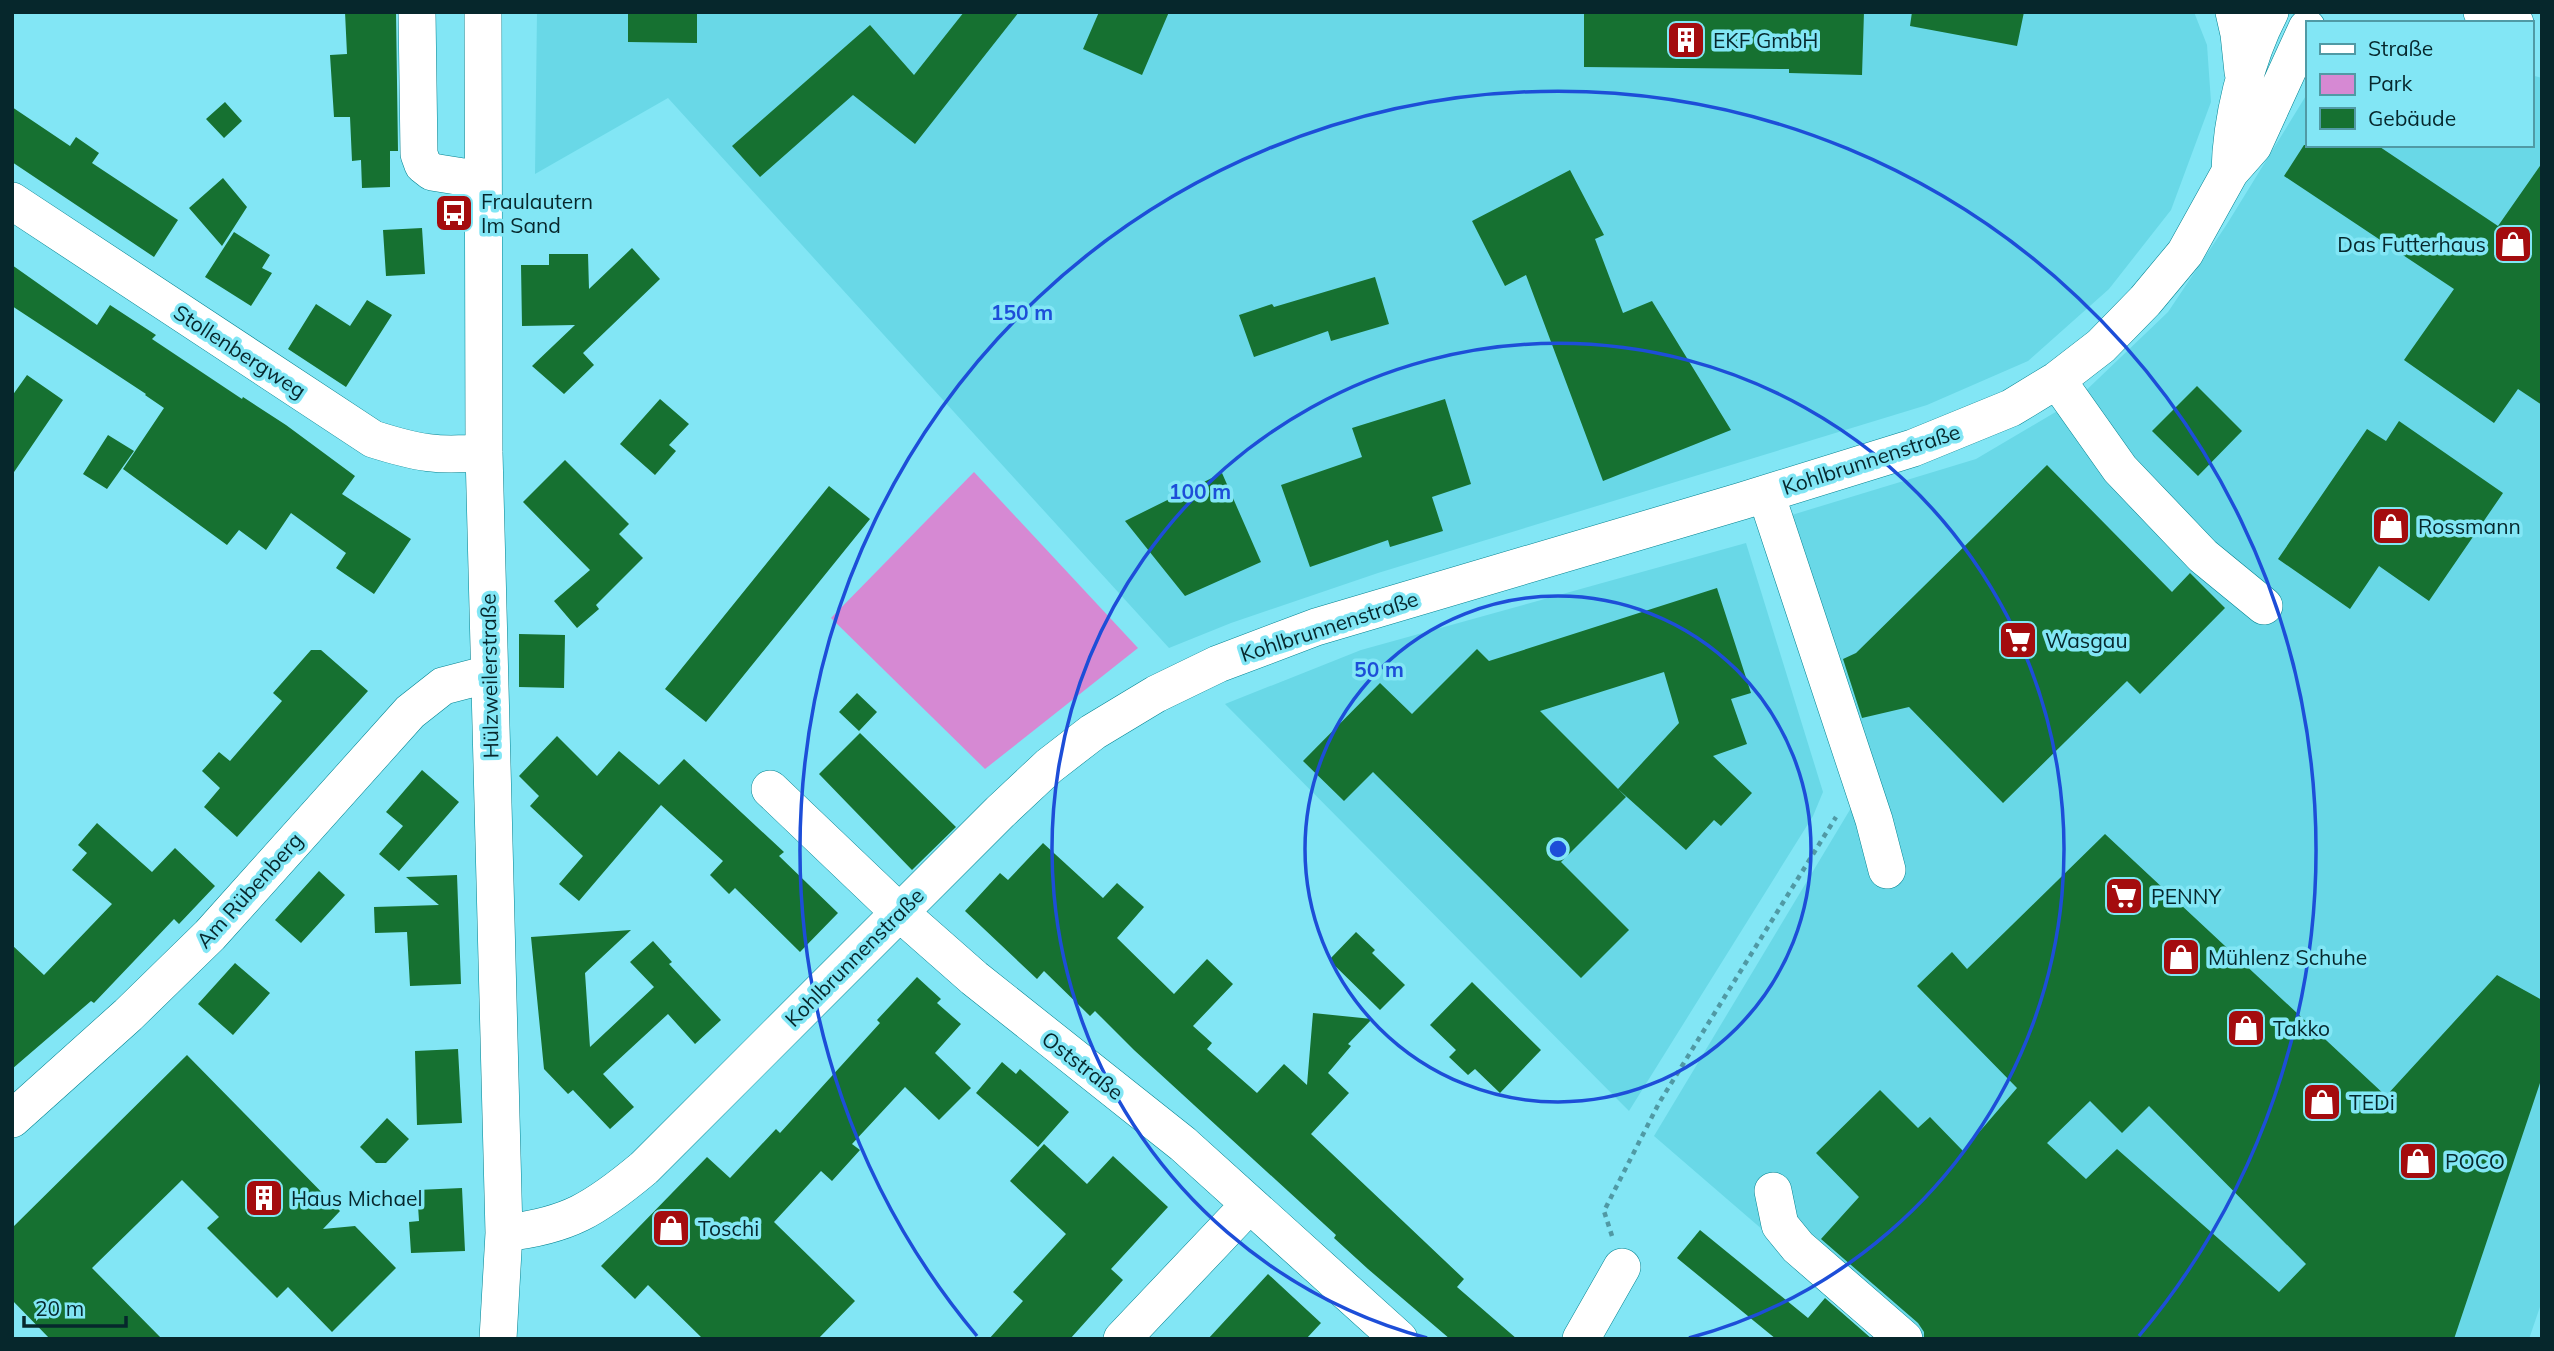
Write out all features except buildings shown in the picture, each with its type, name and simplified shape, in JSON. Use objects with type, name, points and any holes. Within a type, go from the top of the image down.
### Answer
[{"type":"street","points":[[416,12],[419,154],[423,165],[432,172],[482,180]]},
{"type":"street","name":"Hülzweilerstraße","points":[[483,12],[484,452],[504,1233],[498,1339]]},
{"type":"street","name":"Kohlbrunnenstraße","points":[[2234,12],[2244,87]]},
{"type":"street","name":"Kohlbrunnenstraße","points":[[2230,172],[2231,137],[2251,59],[2270,12]]},
{"type":"street","points":[[2482,12],[2509,21]]},
{"type":"street","name":"Kohlbrunnenstraße","points":[[504,1233],[561,1223],[612,1195],[644,1168],[1049,766],[1093,732],[1156,694],[1218,663],[1316,627],[1913,448],[2011,408],[2057,380],[2101,346],[2145,301],[2185,253],[2230,172],[2253,146],[2306,29]]},
{"type":"street","name":"Stollenbergweg","points":[[12,201],[373,439],[414,452],[449,456],[484,452]]},
{"type":"street","points":[[2057,380],[2120,470],[2203,555],[2264,606]]},
{"type":"street","points":[[1766,494],[1874,820],[1887,870]]},
{"type":"street","name":"Am Rübenberg","points":[[12,1119],[128,1015],[210,935],[410,712],[443,686],[489,674]]},
{"type":"street","name":"Oststraße","points":[[770,789],[899,912],[1025,1021],[1183,1144],[1399,1339]]},
{"type":"street","points":[[1773,1191],[1780,1225],[1798,1247],[1903,1339]]},
{"type":"street","points":[[1122,1339],[1249,1205]]},
{"type":"street","points":[[1581,1339],[1622,1267]]},
{"type":"path","points":[[1622,1267],[1604,1211],[1659,1103],[1840,806]]},
{"type":"shaded area","points":[[537,12],[2194,12],[2207,45],[2211,102],[2171,210],[2109,289],[2028,361],[1927,405],[1378,573],[1231,623],[1169,648],[668,98],[535,174]]},
{"type":"shaded area","points":[[2533,76],[2542,78],[2542,1301],[2529,1339],[1889,1339],[1654,1136],[1854,803],[1762,524],[1976,459],[2076,400],[2168,312],[2227,224],[2306,96],[2306,147],[2533,147]]},
{"type":"shaded area","points":[[1746,543],[1823,792],[1813,816],[1629,1111],[1225,704],[1361,650]]},
{"type":"green space","points":[[974,472],[1138,648],[985,769],[831,618]]},
{"type":"place","name":"EKF GmbH","points":[[1686,40]]},
{"type":"place","name":"Fraulautern Im Sand","points":[[454,213]]},
{"type":"place","name":"Das Futterhaus","points":[[2513,244]]},
{"type":"place","name":"Rossmann","points":[[2391,526]]},
{"type":"place","name":"Wasgau","points":[[2018,640]]},
{"type":"place","name":"PENNY","points":[[2124,896]]},
{"type":"place","name":"Mühlenz Schuhe","points":[[2181,957]]},
{"type":"place","name":"Takko","points":[[2246,1028]]},
{"type":"place","name":"TEDi","points":[[2322,1102]]},
{"type":"place","name":"POCO","points":[[2418,1161]]},
{"type":"place","name":"Haus Michael","points":[[264,1198]]},
{"type":"place","name":"Toschi","points":[[671,1228]]}]
